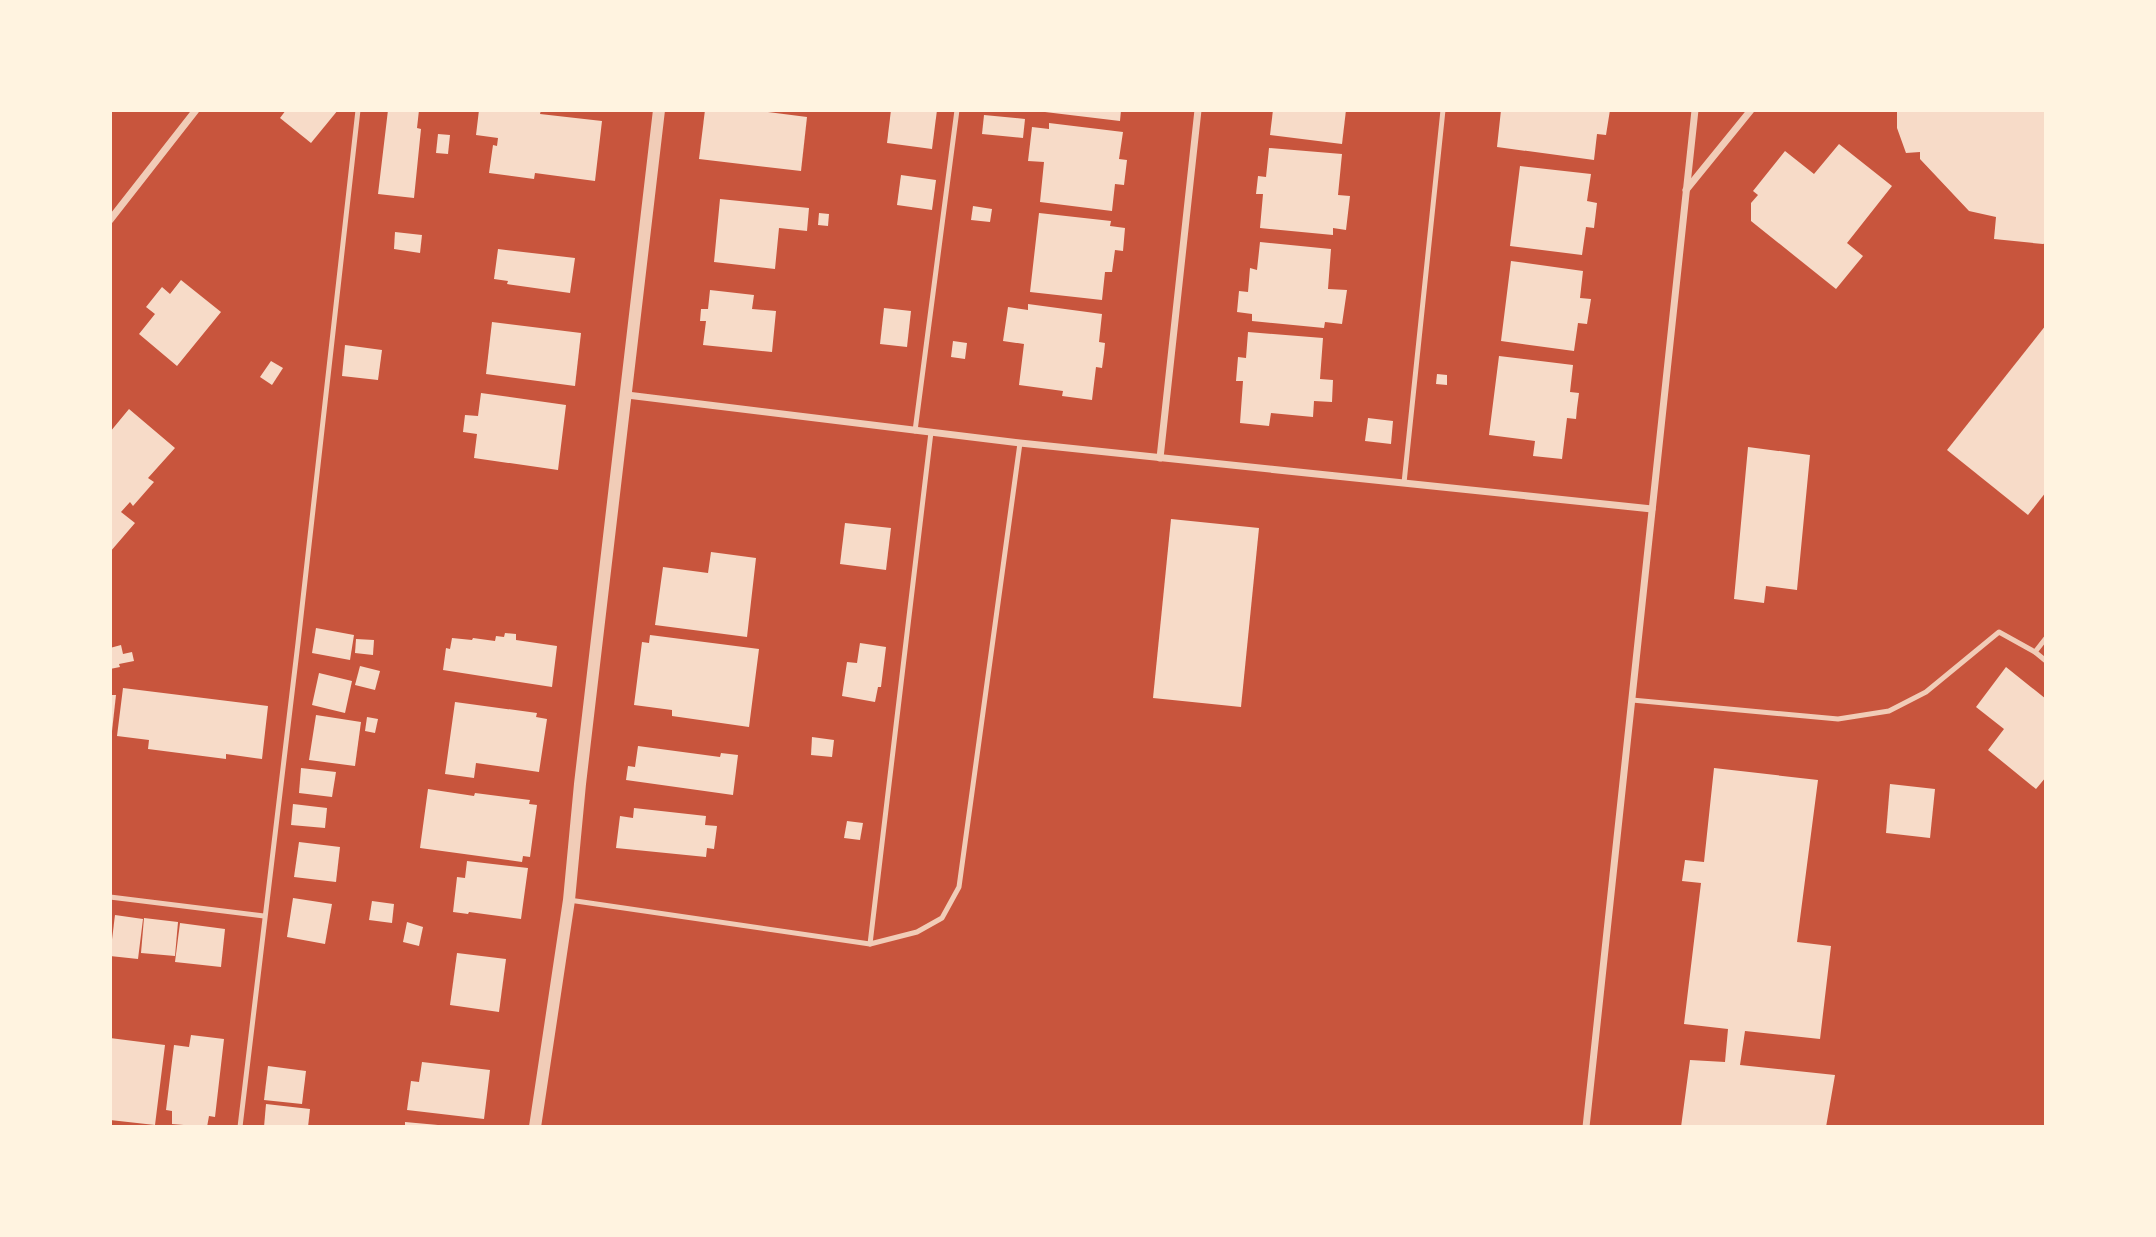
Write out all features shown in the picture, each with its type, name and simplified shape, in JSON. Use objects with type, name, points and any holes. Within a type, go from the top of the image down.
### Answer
[{"type":"street","points":[[110,220],[196,110]]},
{"type":"street","points":[[536,1127],[569,900],[580,784],[659,110]]},
{"type":"street","points":[[1160,458],[1198,110]]},
{"type":"street","points":[[1586,1127],[1695,110]]},
{"type":"street","points":[[1686,191],[1751,110]]},
{"type":"street","points":[[627,395],[1020,443],[1652,509]]},
{"type":"lane","points":[[240,1127],[358,110]]},
{"type":"lane","points":[[915,431],[957,110]]},
{"type":"lane","points":[[1404,483],[1443,110]]},
{"type":"lane","points":[[870,944],[931,432]]},
{"type":"lane","points":[[569,900],[870,944],[918,932],[942,918],[959,887],[1020,443]]},
{"type":"lane","points":[[1632,700],[1838,719],[1889,711],[1926,692],[1999,632],[2046,661]]},
{"type":"lane","points":[[2035,652],[2046,638]]},
{"type":"lane","points":[[110,897],[264,916]]},
{"type":"building","points":[[286,110],[338,110],[311,143],[280,118]]},
{"type":"building","points":[[388,110],[419,110],[417,128],[421,129],[414,198],[378,194]]},
{"type":"building","points":[[479,110],[541,110],[540,114],[602,121],[595,181],[535,173],[534,179],[489,173],[493,145],[497,146],[498,138],[476,135]]},
{"type":"building","points":[[705,110],[753,110],[807,117],[801,171],[699,159]]},
{"type":"building","points":[[891,110],[937,110],[932,149],[887,143]]},
{"type":"building","points":[[1045,110],[1121,110],[1120,121]]},
{"type":"building","points":[[1273,110],[1346,110],[1342,144],[1270,135]]},
{"type":"building","points":[[1501,110],[1610,110],[1606,135],[1597,134],[1594,160],[1497,147]]},
{"type":"building","points":[[1897,110],[2046,110],[2046,243],[1994,239],[1996,217],[1969,211],[1920,159],[1920,152],[1906,153],[1897,128]]},
{"type":"building","points":[[984,115],[1025,119],[1023,138],[982,134]]},
{"type":"building","points":[[1049,123],[1123,132],[1119,159],[1127,160],[1124,185],[1115,184],[1112,211],[1040,202],[1044,162],[1028,161],[1032,127],[1049,129]]},
{"type":"building","points":[[438,134],[450,135],[448,154],[436,153]]},
{"type":"building","points":[[1839,144],[1892,186],[1847,243],[1863,256],[1836,289],[1751,221],[1751,203],[1758,195],[1753,191],[1785,151],[1814,174]]},
{"type":"building","points":[[1269,148],[1342,154],[1338,195],[1350,196],[1346,230],[1333,228],[1333,235],[1260,228],[1263,194],[1256,194],[1258,176],[1266,177]]},
{"type":"building","points":[[1520,166],[1591,174],[1587,201],[1597,203],[1594,228],[1586,227],[1582,255],[1510,246]]},
{"type":"building","points":[[901,175],[936,180],[932,210],[897,205]]},
{"type":"building","points":[[720,199],[809,208],[807,231],[779,228],[775,269],[714,262]]},
{"type":"building","points":[[973,206],[992,209],[990,222],[971,220]]},
{"type":"building","points":[[819,213],[829,214],[828,226],[818,225]]},
{"type":"building","points":[[1039,213],[1111,221],[1110,226],[1125,228],[1123,251],[1115,250],[1112,272],[1105,272],[1102,300],[1030,292]]},
{"type":"building","points":[[395,232],[422,235],[420,253],[394,249]]},
{"type":"building","points":[[1260,242],[1331,249],[1328,289],[1347,290],[1342,324],[1325,322],[1324,328],[1252,321],[1252,314],[1237,312],[1239,291],[1248,292],[1250,268],[1257,270]]},
{"type":"building","points":[[498,249],[575,258],[570,293],[507,284],[508,281],[494,279]]},
{"type":"building","points":[[1511,261],[1583,271],[1580,298],[1591,299],[1587,324],[1578,323],[1574,351],[1501,341]]},
{"type":"building","points":[[181,280],[221,312],[177,366],[139,334],[155,314],[146,307],[162,287],[170,294]]},
{"type":"building","points":[[710,290],[754,295],[752,309],[776,311],[772,352],[703,345],[706,321],[700,321],[701,309],[708,309]]},
{"type":"building","points":[[1028,304],[1102,314],[1099,342],[1105,343],[1104,353],[1102,368],[1096,367],[1092,400],[1062,396],[1063,391],[1019,385],[1024,344],[1003,341],[1008,307],[1028,310]]},
{"type":"building","points":[[884,308],[911,311],[907,347],[880,344]]},
{"type":"building","points":[[492,322],[581,333],[575,386],[486,374]]},
{"type":"building","points":[[2046,325],[2046,492],[2028,515],[1947,450]]},
{"type":"building","points":[[1248,332],[1323,338],[1320,379],[1333,380],[1332,402],[1314,401],[1313,417],[1271,413],[1269,426],[1240,423],[1243,381],[1236,381],[1238,357],[1246,358]]},
{"type":"building","points":[[953,341],[967,343],[965,359],[951,357]]},
{"type":"building","points":[[345,345],[382,350],[378,380],[342,376]]},
{"type":"building","points":[[1499,356],[1573,365],[1570,392],[1579,393],[1576,419],[1567,418],[1562,459],[1533,456],[1535,441],[1489,435]]},
{"type":"building","points":[[271,361],[283,368],[272,385],[260,377]]},
{"type":"building","points":[[1437,374],[1447,375],[1447,385],[1436,384]]},
{"type":"building","points":[[481,393],[566,405],[558,470],[474,458],[477,434],[463,432],[465,415],[478,416]]},
{"type":"building","points":[[129,409],[175,448],[148,478],[154,482],[133,506],[130,502],[121,512],[135,523],[110,552],[110,432]]},
{"type":"building","points":[[1368,418],[1393,421],[1391,444],[1365,441]]},
{"type":"building","points":[[1748,447],[1810,455],[1797,590],[1766,586],[1764,603],[1734,599]]},
{"type":"building","points":[[1171,519],[1259,528],[1241,707],[1153,698]]},
{"type":"building","points":[[845,523],[891,528],[886,570],[840,564]]},
{"type":"building","points":[[711,552],[756,558],[747,637],[655,625],[663,567],[708,573]]},
{"type":"building","points":[[316,628],[354,635],[350,660],[312,653]]},
{"type":"building","points":[[505,633],[516,634],[516,640],[557,646],[552,687],[443,670],[446,648],[450,649],[452,638],[495,641],[496,636],[504,637]]},
{"type":"building","points":[[650,635],[759,649],[749,727],[672,716],[672,710],[634,705],[642,642],[649,643]]},
{"type":"building","points":[[356,639],[374,640],[373,655],[355,653]]},
{"type":"building","points":[[860,643],[886,647],[881,687],[878,687],[875,702],[842,696],[847,662],[857,663]]},
{"type":"building","points":[[121,645],[123,654],[132,652],[134,661],[110,669],[110,648]]},
{"type":"building","points":[[360,666],[380,671],[375,690],[355,685]]},
{"type":"building","points":[[2006,667],[2046,699],[2046,777],[2036,789],[1988,750],[2004,729],[1976,707]]},
{"type":"building","points":[[319,673],[352,681],[345,713],[312,705]]},
{"type":"building","points":[[123,688],[268,706],[262,759],[226,754],[226,759],[148,749],[149,740],[117,736]]},
{"type":"building","points":[[110,695],[116,695],[112,731],[110,731]]},
{"type":"building","points":[[455,702],[537,713],[536,717],[547,719],[539,772],[476,763],[474,778],[445,774]]},
{"type":"building","points":[[316,715],[361,722],[355,766],[309,760]]},
{"type":"building","points":[[367,717],[378,719],[375,733],[365,731]]},
{"type":"building","points":[[812,737],[834,740],[832,757],[811,755]]},
{"type":"building","points":[[638,746],[720,757],[721,753],[738,755],[733,795],[626,780],[628,766],[635,767]]},
{"type":"building","points":[[301,768],[336,772],[332,797],[299,793]]},
{"type":"building","points":[[1714,768],[1818,780],[1797,942],[1831,946],[1820,1039],[1745,1031],[1740,1065],[1835,1075],[1826,1127],[1681,1127],[1690,1060],[1725,1062],[1728,1029],[1684,1024],[1701,883],[1682,881],[1685,860],[1704,862]]},
{"type":"building","points":[[1890,784],[1935,789],[1930,838],[1886,833]]},
{"type":"building","points":[[428,789],[530,800],[529,804],[537,805],[530,857],[523,856],[522,862],[420,848]]},
{"type":"building","points":[[293,804],[327,808],[325,828],[291,825]]},
{"type":"building","points":[[634,808],[706,816],[705,825],[717,826],[714,849],[707,848],[706,857],[616,848],[620,816],[633,818]]},
{"type":"building","points":[[847,821],[863,823],[860,840],[844,838]]},
{"type":"building","points":[[299,842],[340,847],[336,882],[294,877]]},
{"type":"building","points":[[467,861],[528,868],[521,919],[453,912],[457,877],[465,878]]},
{"type":"building","points":[[293,898],[332,904],[325,944],[287,937]]},
{"type":"building","points":[[372,901],[394,904],[392,923],[369,920]]},
{"type":"building","points":[[115,915],[143,919],[138,959],[110,956]]},
{"type":"building","points":[[144,918],[178,922],[175,956],[141,953]]},
{"type":"building","points":[[407,922],[423,927],[419,946],[403,942]]},
{"type":"building","points":[[180,923],[225,929],[221,967],[175,962]]},
{"type":"building","points":[[457,953],[506,959],[499,1012],[450,1005]]},
{"type":"building","points":[[191,1035],[224,1039],[215,1117],[209,1116],[207,1127],[172,1124],[172,1111],[166,1110],[174,1045],[189,1047]]},
{"type":"building","points":[[110,1038],[165,1045],[155,1125],[110,1120]]},
{"type":"building","points":[[422,1062],[490,1070],[484,1119],[407,1110],[411,1081],[419,1082]]},
{"type":"building","points":[[268,1066],[306,1071],[302,1104],[264,1100]]},
{"type":"building","points":[[266,1104],[310,1109],[308,1127],[264,1127]]},
{"type":"building","points":[[405,1122],[438,1125],[438,1127],[405,1127]]}]
